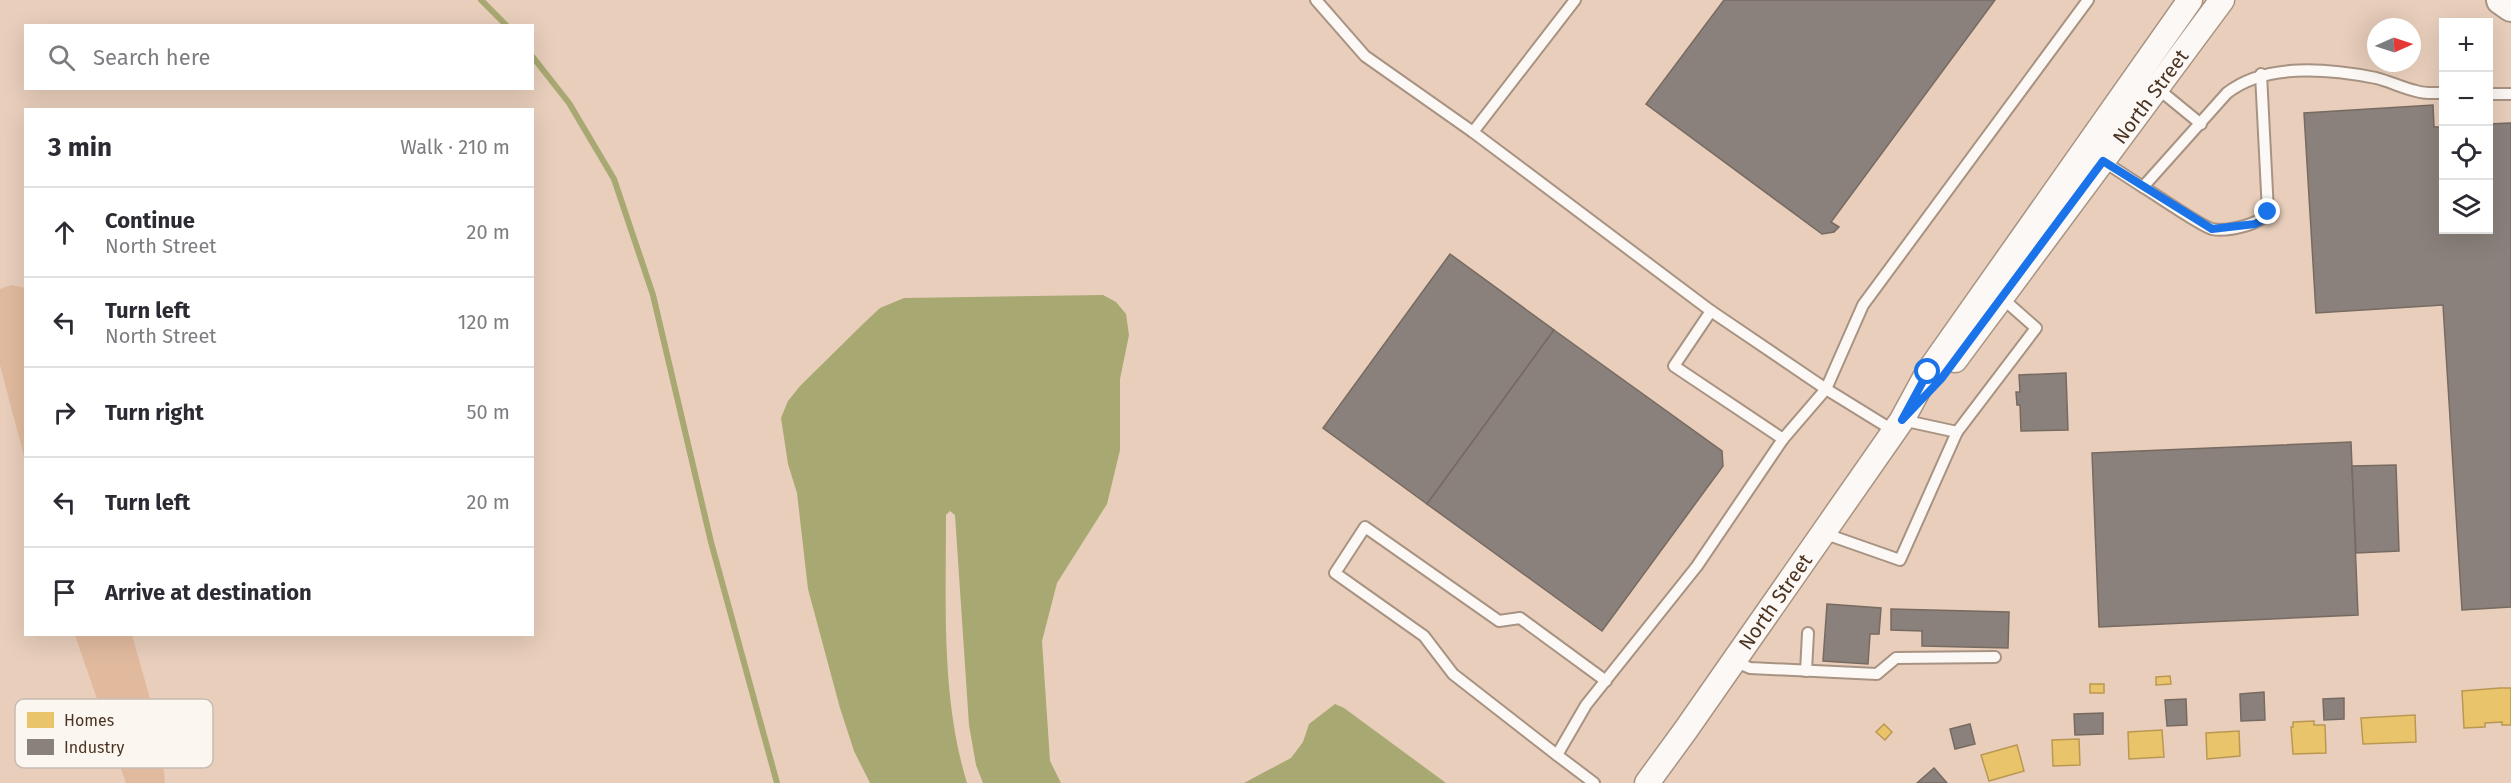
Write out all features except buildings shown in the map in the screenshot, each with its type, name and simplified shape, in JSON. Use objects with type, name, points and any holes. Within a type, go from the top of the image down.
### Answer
[{"type":"main road","points":[[2501,0],[2511,7]]},
{"type":"street","name":"North Street","points":[[1647,783],[1898,425],[1935,362],[2190,0]]},
{"type":"street","name":"North Street","points":[[1898,425],[1941,379],[2222,0]]},
{"type":"lane","points":[[1316,0],[1365,56],[1473,132],[1711,311],[1826,389],[1898,425],[1957,432]]},
{"type":"lane","points":[[1473,132],[1575,0]]},
{"type":"lane","points":[[1557,755],[1586,705],[1697,567],[1783,440],[1826,389],[1863,305],[2088,0]]},
{"type":"lane","points":[[2143,187],[2228,93],[2241,82],[2261,74],[2321,71],[2378,78],[2416,92],[2439,93]]},
{"type":"lane","points":[[2103,161],[2212,229],[2255,224],[2264,219],[2268,212],[2261,74]]},
{"type":"lane","points":[[2157,88],[2201,124]]},
{"type":"lane","points":[[2493,94],[2511,94]]},
{"type":"lane","points":[[1822,533],[1900,560],[1957,432],[2036,328],[2002,298]]},
{"type":"lane","points":[[1711,311],[1674,366],[1783,440]]},
{"type":"lane","points":[[1594,783],[1453,674],[1424,636],[1335,573],[1365,527],[1499,621],[1520,618],[1606,681]]},
{"type":"lane","points":[[1806,671],[1808,633]]},
{"type":"lane","points":[[1734,661],[1750,668],[1877,674],[1896,658],[1995,657]]},
{"type":"shaded area","points":[[11,285],[24,288],[24,456],[0,365],[0,289]]},
{"type":"shaded area","points":[[1103,295],[1116,302],[1126,314],[1129,335],[1120,379],[1120,450],[1107,504],[1057,583],[1042,641],[1050,761],[1061,783],[983,783],[976,765],[969,725],[955,515],[950,511],[946,515],[949,684],[959,751],[967,783],[870,783],[854,751],[840,708],[808,589],[797,493],[788,464],[781,418],[788,401],[800,386],[880,308],[904,298]]},
{"type":"shaded area","points":[[75,636],[132,636],[150,699],[97,699]]},
{"type":"shaded area","points":[[1335,704],[1344,708],[1446,783],[1244,783],[1291,758],[1303,742],[1309,724]]},
{"type":"shaded area","points":[[121,768],[163,768],[165,783],[126,783]]},
{"type":"waterway","points":[[481,0],[505,24]]},
{"type":"waterway","points":[[534,59],[569,103],[614,179],[653,295],[711,542],[777,783]]},
{"type":"route","points":[[1928,372],[1902,420],[1941,379],[2103,161],[2212,229],[2255,224],[2264,219],[2268,212]]}]
